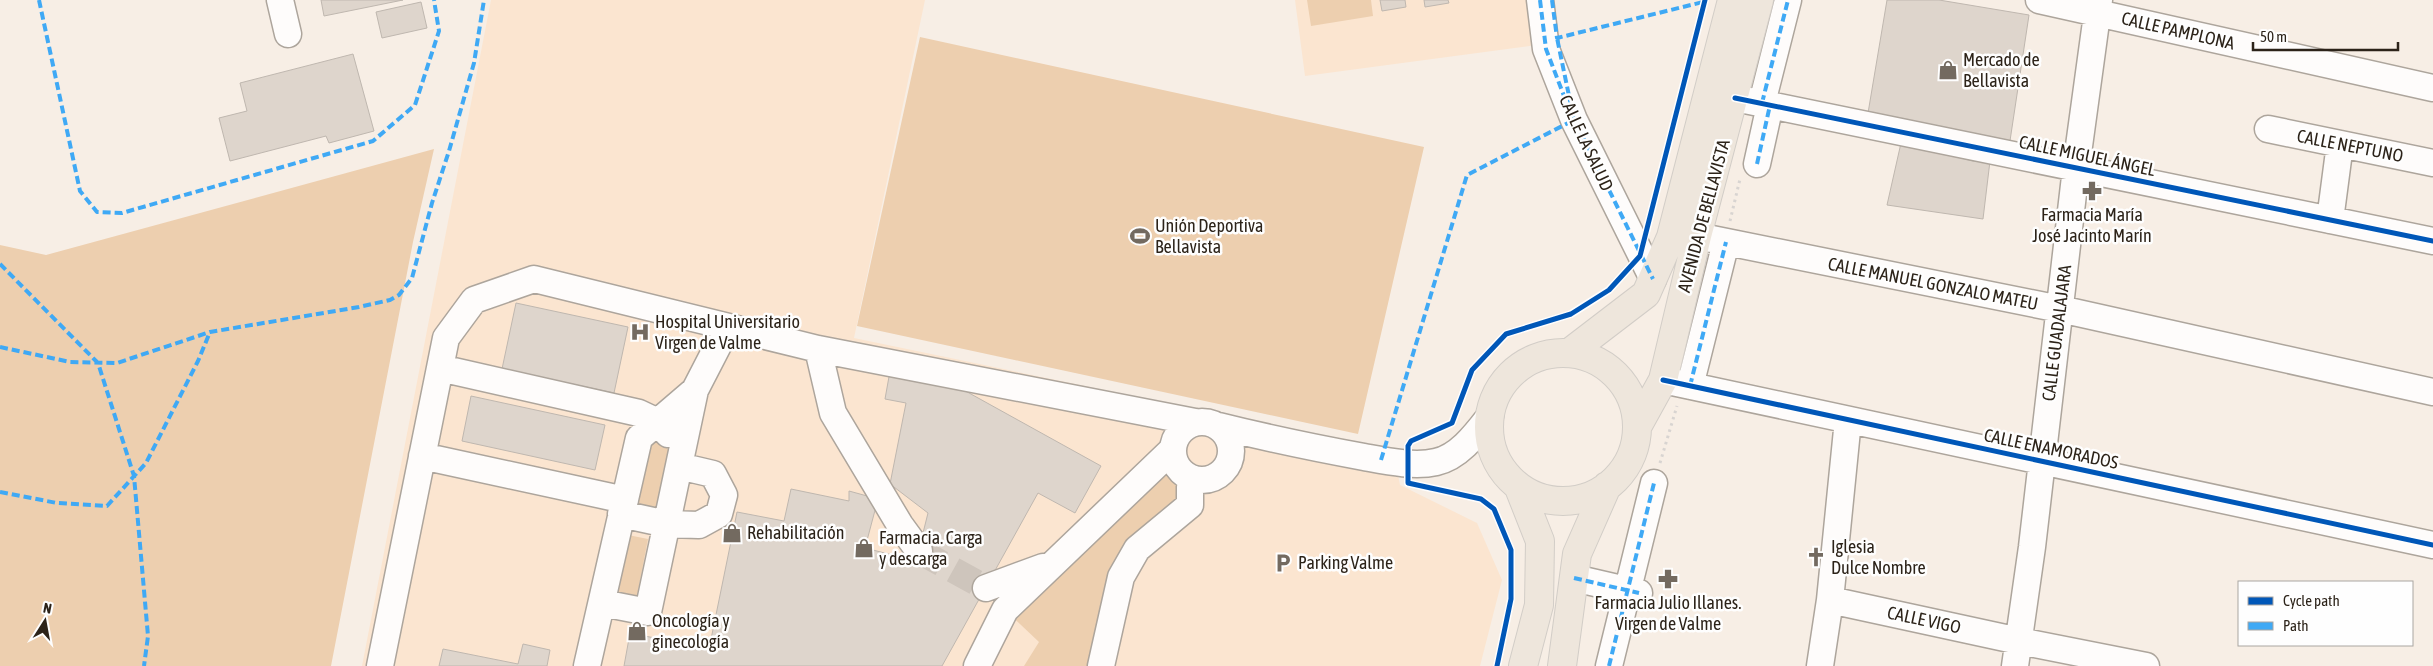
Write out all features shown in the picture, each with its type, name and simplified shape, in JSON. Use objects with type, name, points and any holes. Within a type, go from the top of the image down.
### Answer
[{"type":"main road","name":"AVENIDA DE BELLAVISTA","points":[[1637,427],[1663,380],[1697,236],[1735,98],[1759,0]]},
{"type":"main road","name":"AVENIDA DE BELLAVISTA","points":[[1569,353],[1646,294],[1653,279],[1671,236],[1726,8]]},
{"type":"main road","points":[[1519,488],[1545,498],[1567,500],[1587,496],[1607,486],[1621,474],[1630,458],[1637,427],[1633,404],[1619,379],[1609,369],[1593,360],[1569,353],[1541,356],[1515,371],[1500,388],[1490,416],[1489,431],[1494,452],[1501,467],[1519,488],[1540,541],[1539,604],[1523,666]]},
{"type":"main road","points":[[1566,662],[1577,554],[1607,486]]},
{"type":"street","points":[[280,0],[288,34]]},
{"type":"street","name":"CALLE LA SALUD","points":[[1540,0],[1546,49],[1574,120],[1653,279]]},
{"type":"street","points":[[1757,164],[1766,104],[1788,0]]},
{"type":"street","name":"CALLE PAMPLONA","points":[[2039,0],[2098,6],[2433,88]]},
{"type":"street","name":"CALLE GUADALAJARA","points":[[2017,654],[2076,168],[2098,6]]},
{"type":"street","name":"CALLE MIGUEL ÁNGEL","points":[[1735,98],[2433,241]]},
{"type":"street","name":"CALLE NEPTUNO","points":[[2268,129],[2433,163]]},
{"type":"street","points":[[2330,220],[2340,144]]},
{"type":"street","name":"CALLE MANUEL GONZALO MATEU","points":[[1697,236],[2060,309],[2433,392]]},
{"type":"street","points":[[1690,386],[1726,242]]},
{"type":"street","points":[[380,666],[446,338],[474,300],[534,279],[818,349],[1207,424],[1304,446],[1380,460],[1408,463],[1436,462],[1459,450],[1490,416]]},
{"type":"street","points":[[602,603],[648,612],[695,390],[727,328]]},
{"type":"street","points":[[818,349],[834,412],[900,524],[919,550]]},
{"type":"street","points":[[422,456],[623,507],[667,524],[699,526],[719,514],[722,505],[724,495],[713,474],[681,459],[658,422],[639,412],[440,368]]},
{"type":"street","name":"CALLE ENAMORADOS","points":[[1663,380],[2433,545]]},
{"type":"street","points":[[587,666],[639,438],[695,390]]},
{"type":"street","points":[[1820,666],[1830,600],[1848,420]]},
{"type":"street","points":[[977,666],[1005,610],[1172,450],[1179,432],[1207,424]]},
{"type":"street","points":[[1101,666],[1121,577],[1137,549],[1190,505],[1190,487],[1198,480],[1217,476],[1230,461],[1232,452],[1230,442],[1207,424]]},
{"type":"street","points":[[1172,450],[1174,459],[1182,473],[1198,480]]},
{"type":"street","points":[[1609,666],[1633,592],[1654,483]]},
{"type":"street","points":[[986,588],[1051,564]]},
{"type":"street","points":[[1574,578],[1633,592]]},
{"type":"street","name":"CALLE VIGO","points":[[1830,600],[2017,654],[2146,666]]},
{"type":"path","points":[[1654,483],[1677,406],[1690,386]]},
{"type":"shaded area","name":"Hospital Universitario Virgen de Valme","points":[[491,0],[925,0],[854,338],[1393,450],[1400,485],[1477,523],[1502,580],[1480,666],[362,666]]},
{"type":"shaded area","points":[[1295,0],[1549,0],[1537,45],[1305,76]]},
{"type":"shaded area","points":[[1307,0],[1371,0],[1373,16],[1311,26]]},
{"type":"shaded area","name":"Unión Deportiva Bellavista","points":[[920,37],[1424,147],[1358,434],[857,326]]},
{"type":"shaded area","points":[[434,149],[413,242],[331,666],[0,666],[0,245],[46,255]]},
{"type":"shaded area","points":[[658,440],[670,451],[658,506],[642,511],[630,500],[645,442]]},
{"type":"shaded area","points":[[1156,466],[1170,475],[1190,505],[1137,549],[1102,666],[1024,666],[1039,642],[1005,610]]},
{"type":"shaded area","points":[[623,534],[648,539],[636,601],[610,596]]},
{"type":"building","points":[[321,0],[403,0],[324,16]]},
{"type":"building","points":[[1380,0],[1405,0],[1406,7],[1382,11]]},
{"type":"building","points":[[1424,0],[1448,0],[1449,3],[1425,7]]},
{"type":"building","name":"Mercado de Bellavista","points":[[1887,0],[1939,0],[2029,15],[2008,154],[1866,125]]},
{"type":"building","points":[[421,2],[427,28],[382,38],[376,12]]},
{"type":"building","points":[[353,54],[374,131],[329,143],[326,136],[230,161],[219,118],[247,111],[240,83]]},
{"type":"building","points":[[1901,143],[1973,161],[1990,161],[1983,219],[1887,205]]},
{"type":"building","points":[[516,303],[628,327],[614,393],[502,369]]},
{"type":"building","points":[[890,371],[951,383],[1101,466],[1075,513],[1038,493],[942,666],[624,666],[630,633],[709,649],[737,512],[784,521],[791,489],[849,501],[849,491],[878,499],[865,548],[916,561],[928,513],[890,484],[906,403],[885,399]]},
{"type":"building","points":[[471,396],[605,425],[595,470],[462,441]]},
{"type":"building","points":[[523,644],[550,650],[547,666],[439,666],[443,649],[518,664]]},
{"type":"tunnel","points":[[919,551],[986,588]]},
{"type":"marked path","points":[[39,0],[80,191],[97,212],[122,213],[373,141],[415,105],[439,31],[434,0]]},
{"type":"marked path","points":[[0,347],[70,362],[117,363],[210,332],[359,307],[390,300],[399,295],[412,278],[432,203],[449,151],[474,63],[484,0]]},
{"type":"marked path","points":[[1540,0],[1546,49],[1564,96]]},
{"type":"marked path","points":[[1552,0],[1557,38],[1707,1]]},
{"type":"marked path","points":[[1762,103],[1788,0]]},
{"type":"marked path","points":[[1381,460],[1467,175],[1574,120],[1557,38]]},
{"type":"marked path","points":[[1757,164],[1770,105]]},
{"type":"marked path","points":[[1572,115],[1653,279]]},
{"type":"marked path","points":[[1690,386],[1726,242]]},
{"type":"marked path","points":[[0,264],[98,363],[134,476],[148,636],[144,666]]},
{"type":"marked path","points":[[0,492],[57,503],[107,506],[146,463],[198,361],[210,332]]},
{"type":"marked path","points":[[1609,666],[1654,483]]},
{"type":"marked path","points":[[1574,578],[1639,593]]},
{"type":"cycle path","points":[[1497,666],[1511,599],[1511,550],[1494,509],[1481,499],[1408,483],[1408,446],[1411,441],[1452,423],[1472,370],[1506,334],[1571,314],[1609,290],[1640,256],[1705,0]]},
{"type":"cycle path","points":[[1735,98],[2433,241]]},
{"type":"cycle path","points":[[1663,380],[2433,545]]},
{"type":"place","name":"Mercado de Bellavista","points":[[1948,70]]},
{"type":"place","name":"Farmacia María José Jacinto Marín","points":[[2092,191]]},
{"type":"place","name":"Unión Deportiva Bellavista","points":[[1140,236]]},
{"type":"place","name":"Hospital Universitario Virgen de Valme","points":[[640,332]]},
{"type":"place","name":"Rehabilitación","points":[[732,533]]},
{"type":"place","name":"Farmacia. Carga y descarga","points":[[864,548]]},
{"type":"place","name":"Iglesia Dulce Nombre","points":[[1816,557]]},
{"type":"place","name":"Parking Valme","points":[[1283,563]]},
{"type":"place","name":"Farmacia Julio Illanes. Virgen de Valme","points":[[1668,579]]},
{"type":"place","name":"Oncología y ginecología","points":[[637,631]]}]
